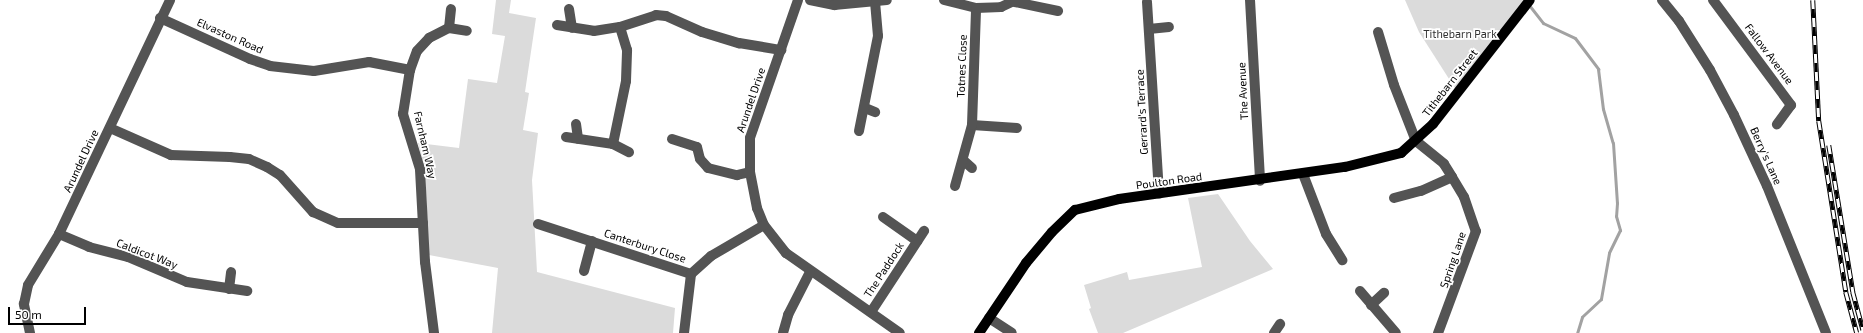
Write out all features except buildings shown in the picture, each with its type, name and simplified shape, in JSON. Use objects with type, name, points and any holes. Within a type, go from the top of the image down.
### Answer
[{"type":"main road","name":"Tithebarn Street","points":[[1416,140],[1433,124],[1530,0]]},
{"type":"main road","name":"Poulton Road","points":[[979,333],[1026,263],[1069,215],[1082,208],[1119,199],[1303,174],[1395,155],[1416,140]]},
{"type":"street","name":"Arundel Drive","points":[[30,333],[24,304],[28,285],[59,234],[110,128],[160,18],[170,0]]},
{"type":"street","name":"Arundel Drive","points":[[798,0],[750,138],[750,172],[752,190],[764,225],[786,253],[810,272],[900,333]]},
{"type":"street","points":[[810,0],[834,5],[875,3],[887,0]]},
{"type":"street","points":[[944,0],[976,8],[1001,7],[1015,1],[1058,11]]},
{"type":"street","name":"The Avenue","points":[[1250,0],[1260,181]]},
{"type":"street","name":"Berry's Lane","points":[[1662,0],[1679,21],[1706,64],[1734,115],[1766,186],[1826,333]]},
{"type":"street","name":"Fallow Avenue","points":[[1713,0],[1791,105],[1777,124]]},
{"type":"street","name":"Gerrard's Terrace","points":[[1147,2],[1159,194]]},
{"type":"street","points":[[859,131],[870,110],[878,36],[875,3]]},
{"type":"street","name":"Totnes Close","points":[[955,186],[972,125],[976,8]]},
{"type":"street","points":[[451,9],[449,28],[467,31]]},
{"type":"street","points":[[568,9],[572,28]]},
{"type":"street","points":[[557,25],[594,30],[620,27],[656,15],[666,16],[702,32],[739,43],[781,50]]},
{"type":"street","name":"Elvaston Road","points":[[160,18],[250,60],[270,66],[314,71],[369,62],[410,70]]},
{"type":"street","points":[[613,144],[626,81],[627,50],[620,27]]},
{"type":"street","points":[[1149,29],[1169,27]]},
{"type":"street","name":"Farnham Way","points":[[434,333],[434,323],[427,285],[420,169],[403,114],[410,70],[417,51],[430,38],[449,28]]},
{"type":"street","points":[[1378,32],[1394,85],[1416,140]]},
{"type":"street","points":[[576,124],[578,139]]},
{"type":"street","points":[[972,125],[1017,128]]},
{"type":"street","points":[[110,128],[171,155],[230,156],[249,159],[280,175],[313,212],[338,223],[423,223]]},
{"type":"street","points":[[566,137],[613,144],[629,152]]},
{"type":"street","points":[[672,139],[697,147],[700,159],[708,168],[738,175],[750,172]]},
{"type":"street","name":"Spring Lane","points":[[1416,140],[1444,164],[1464,197],[1476,231],[1438,333]]},
{"type":"street","points":[[963,160],[972,168]]},
{"type":"street","points":[[1303,174],[1321,222],[1342,260]]},
{"type":"street","points":[[1394,198],[1422,191],[1452,177]]},
{"type":"street","name":"The Paddock","points":[[883,216],[917,241]]},
{"type":"street","name":"Canterbury Close","points":[[538,224],[691,274]]},
{"type":"street","points":[[684,333],[691,274],[711,256],[764,225]]},
{"type":"street","name":"The Paddock","points":[[871,312],[924,231]]},
{"type":"street","name":"Caldicot Way","points":[[59,234],[89,247],[128,257],[187,282],[247,291]]},
{"type":"street","name":"Canterbury Close","points":[[584,271],[592,241]]},
{"type":"street","points":[[229,289],[231,272]]},
{"type":"street","points":[[783,333],[788,315],[810,272]]},
{"type":"street","points":[[1360,290],[1396,333]]},
{"type":"street","points":[[1371,305],[1384,293]]},
{"type":"street","points":[[989,318],[1012,333]]},
{"type":"street","points":[[1274,333],[1280,324]]},
{"type":"green space","points":[[496,0],[511,0],[509,13],[536,18],[525,92],[529,93],[523,130],[538,133],[532,180],[537,272],[675,308],[673,333],[492,333],[498,268],[429,255],[425,170],[418,143],[459,148],[468,79],[497,83],[505,36],[492,34]]},
{"type":"green space","name":"Tithebarn Park","points":[[1405,0],[1530,0],[1458,93],[1419,32]]},
{"type":"green space","points":[[1218,194],[1250,241],[1273,269],[1123,333],[1098,333],[1089,309],[1091,308],[1084,285],[1127,272],[1129,280],[1202,267],[1188,198]]},
{"type":"waterway","points":[[1529,5],[1543,23],[1575,38],[1598,69],[1603,109],[1613,143],[1617,203],[1616,216],[1620,230],[1609,253],[1601,299],[1582,317],[1577,333]]},
{"type":"railway","points":[[1813,0],[1819,121],[1846,292],[1857,333]]},
{"type":"railway","points":[[1829,145],[1853,292],[1863,330]]}]
